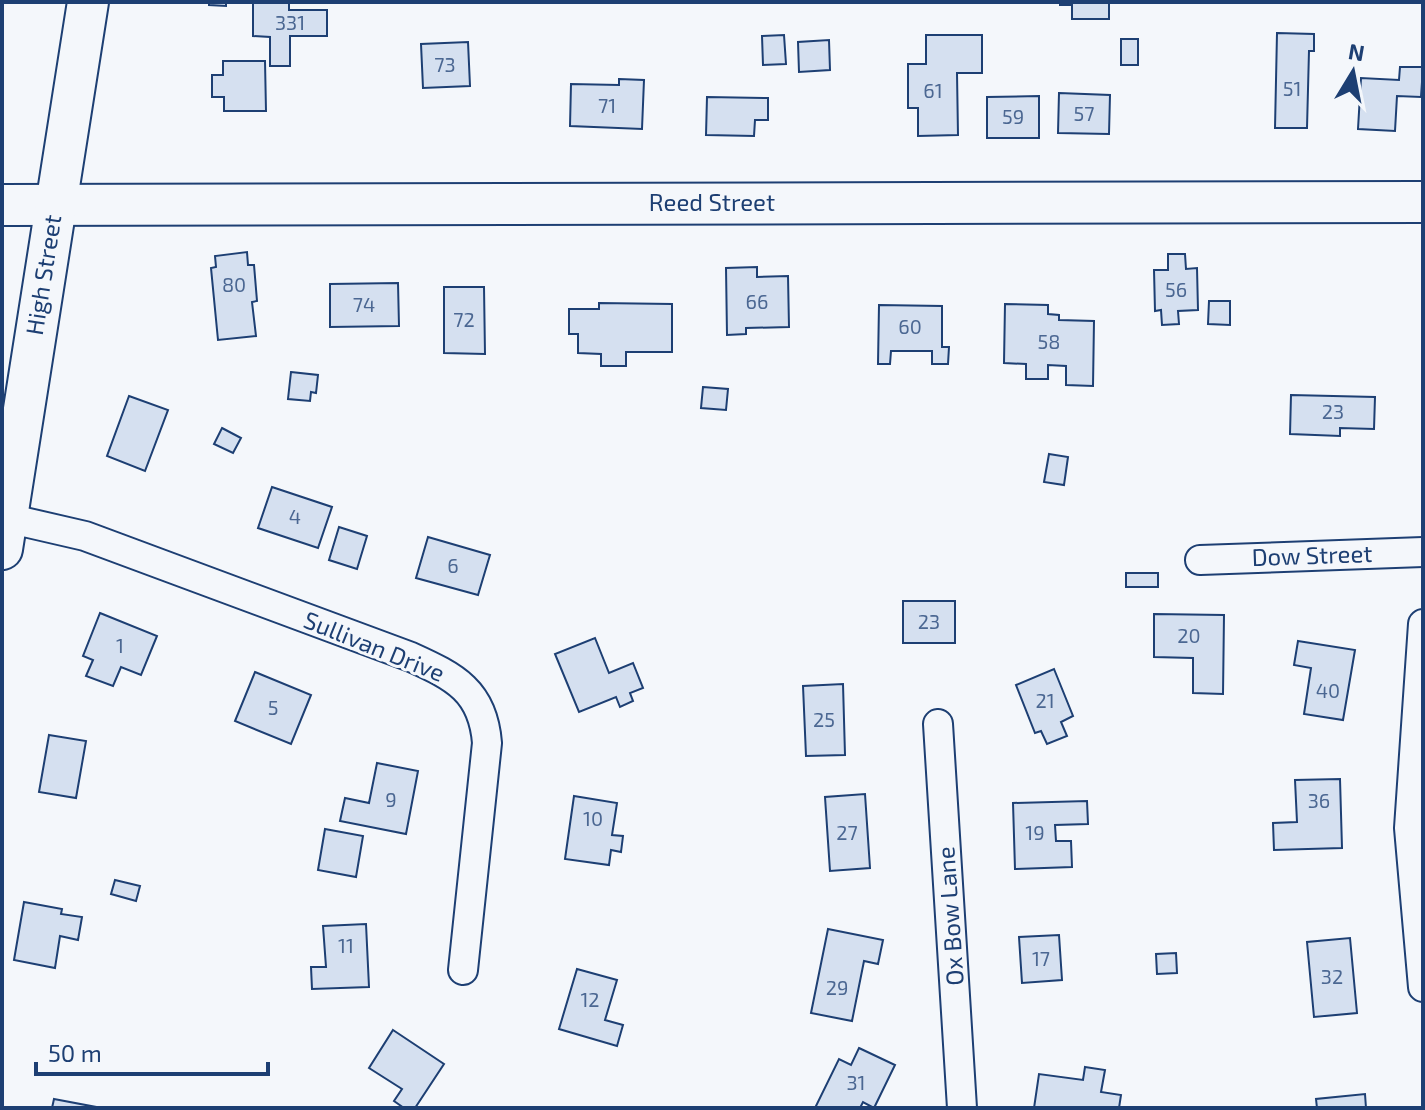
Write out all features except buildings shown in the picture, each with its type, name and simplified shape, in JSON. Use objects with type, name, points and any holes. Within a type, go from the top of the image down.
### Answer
[{"type":"main road","name":"High Street","points":[[4,533],[88,2]]},
{"type":"main road","name":"Reed Street","points":[[2,205],[1423,202]]},
{"type":"street","name":"Sullivan Drive","points":[[4,533],[64,530],[100,541],[411,657],[461,684],[481,710],[487,743],[463,970]]},
{"type":"street","name":"Dow Street","points":[[1200,560],[1423,552]]},
{"type":"street","points":[[1423,624],[1409,828],[1423,987]]},
{"type":"street","name":"Ox Bow Lane","points":[[938,724],[962,1108]]}]
